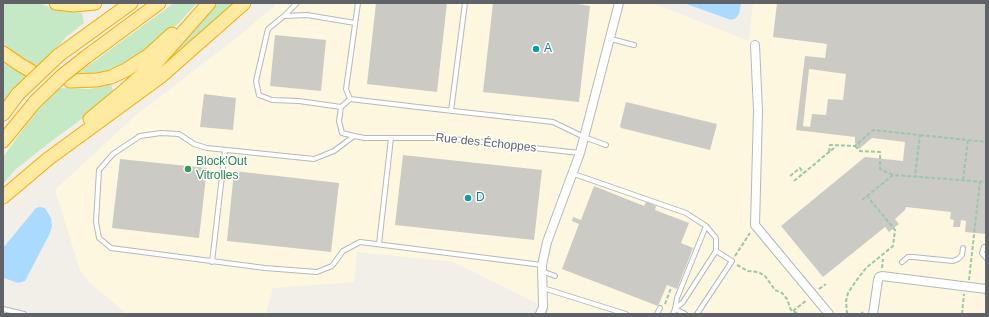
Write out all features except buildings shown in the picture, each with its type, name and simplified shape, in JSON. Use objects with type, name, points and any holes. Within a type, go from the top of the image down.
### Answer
[{"type":"highway","points":[[56,3],[74,5],[95,3]]},
{"type":"highway","points":[[3,114],[18,94],[59,55],[131,3]]},
{"type":"highway","points":[[3,141],[35,102],[62,76],[159,3]]},
{"type":"highway","points":[[70,81],[111,77],[126,70],[149,55],[203,3]]},
{"type":"highway","points":[[3,196],[37,160],[124,91],[157,62],[209,3]]},
{"type":"highway","points":[[3,196],[48,159],[160,77],[244,3]]},
{"type":"highway","points":[[3,53],[31,71]]},
{"type":"street","points":[[540,314],[543,307],[542,268],[547,242],[574,174],[620,3]]},
{"type":"street","points":[[755,45],[758,111],[755,225],[829,314]]},
{"type":"street","points":[[874,314],[878,280],[879,277],[882,276],[986,289]]},
{"type":"lane","points":[[297,3],[268,29],[256,81],[259,95],[272,100],[299,101],[341,108]]},
{"type":"lane","points":[[350,99],[346,90],[358,3]]},
{"type":"lane","points":[[451,111],[465,3]]},
{"type":"lane","points":[[284,16],[307,15],[355,23]]},
{"type":"lane","points":[[611,40],[634,45]]},
{"type":"lane","points":[[350,99],[553,122],[584,137],[606,144]]},
{"type":"lane","points":[[350,99],[341,108],[339,121],[342,133],[354,136]]},
{"type":"lane","points":[[354,136],[334,151],[314,159],[207,148],[194,144],[179,134],[161,133],[140,136],[114,154],[99,170],[96,222],[99,238],[111,248],[212,262],[317,272],[332,266],[343,251],[360,242],[542,268],[555,276]]},
{"type":"lane","name":"Rue des Échoppes","points":[[354,136],[365,138],[443,138],[580,153]]},
{"type":"lane","points":[[379,244],[391,138]]},
{"type":"lane","points":[[212,262],[225,150]]},
{"type":"lane","points":[[574,174],[686,213],[706,226],[716,238],[716,251],[683,302],[675,309]]},
{"type":"lane","points":[[673,314],[677,298],[706,226]]},
{"type":"lane","points":[[902,262],[908,257],[953,261],[962,255],[963,248]]},
{"type":"lane","points":[[984,248],[982,253],[986,258]]},
{"type":"lane","points":[[697,314],[732,261],[716,251]]},
{"type":"lane","points":[[542,288],[626,314]]},
{"type":"lane","points":[[3,309],[24,314]]},
{"type":"lane","points":[[657,314],[661,309]]},
{"type":"lane","points":[[675,309],[685,314]]},
{"type":"path","points":[[829,152],[830,145],[856,146],[873,130],[986,142]]},
{"type":"path","points":[[915,176],[920,135]]},
{"type":"path","points":[[963,180],[968,140]]},
{"type":"path","points":[[856,146],[860,151],[880,152],[880,169],[893,174],[986,182]]},
{"type":"path","points":[[794,181],[834,148]]},
{"type":"path","points":[[790,176],[800,168],[804,173]]},
{"type":"path","points":[[862,200],[893,174]]},
{"type":"path","points":[[962,314],[980,181]]},
{"type":"path","points":[[848,314],[846,301],[848,293],[866,268],[893,246],[895,230],[867,196]]},
{"type":"path","points":[[755,225],[732,261],[748,271],[758,272],[765,276],[776,290],[782,293],[787,299],[791,310],[798,314]]},
{"type":"path","points":[[661,309],[670,288]]},
{"type":"path","points":[[793,311],[806,301]]},
{"type":"shaded area","points":[[278,3],[652,3],[749,41],[753,3],[986,3],[986,314],[548,314],[549,309],[453,262],[357,252],[354,282],[273,288],[266,314],[127,314],[90,283],[80,270],[55,190],[136,115],[234,40]]},
{"type":"green space","points":[[3,3],[38,3],[61,11],[82,13],[84,23],[66,37],[52,54],[37,67],[12,53],[3,44]]},
{"type":"green space","points":[[174,3],[197,3],[180,22],[150,49],[125,65],[94,74],[77,74]]},
{"type":"green space","points":[[218,3],[235,3],[149,80],[147,78]]},
{"type":"green space","points":[[3,63],[27,77],[3,103]]},
{"type":"green space","points":[[111,84],[114,95],[16,169],[3,184],[3,157],[24,128],[59,89],[90,89]]},
{"type":"water","points":[[684,3],[741,3],[739,14],[736,18],[731,20]]},
{"type":"water","points":[[36,208],[45,208],[51,218],[52,226],[50,233],[25,281],[18,283],[4,278],[3,248]]},
{"type":"place","name":"A","points":[[536,49]]},
{"type":"place","name":"Block'Out Vitrolles","points":[[188,169]]},
{"type":"place","name":"D","points":[[468,198]]}]
